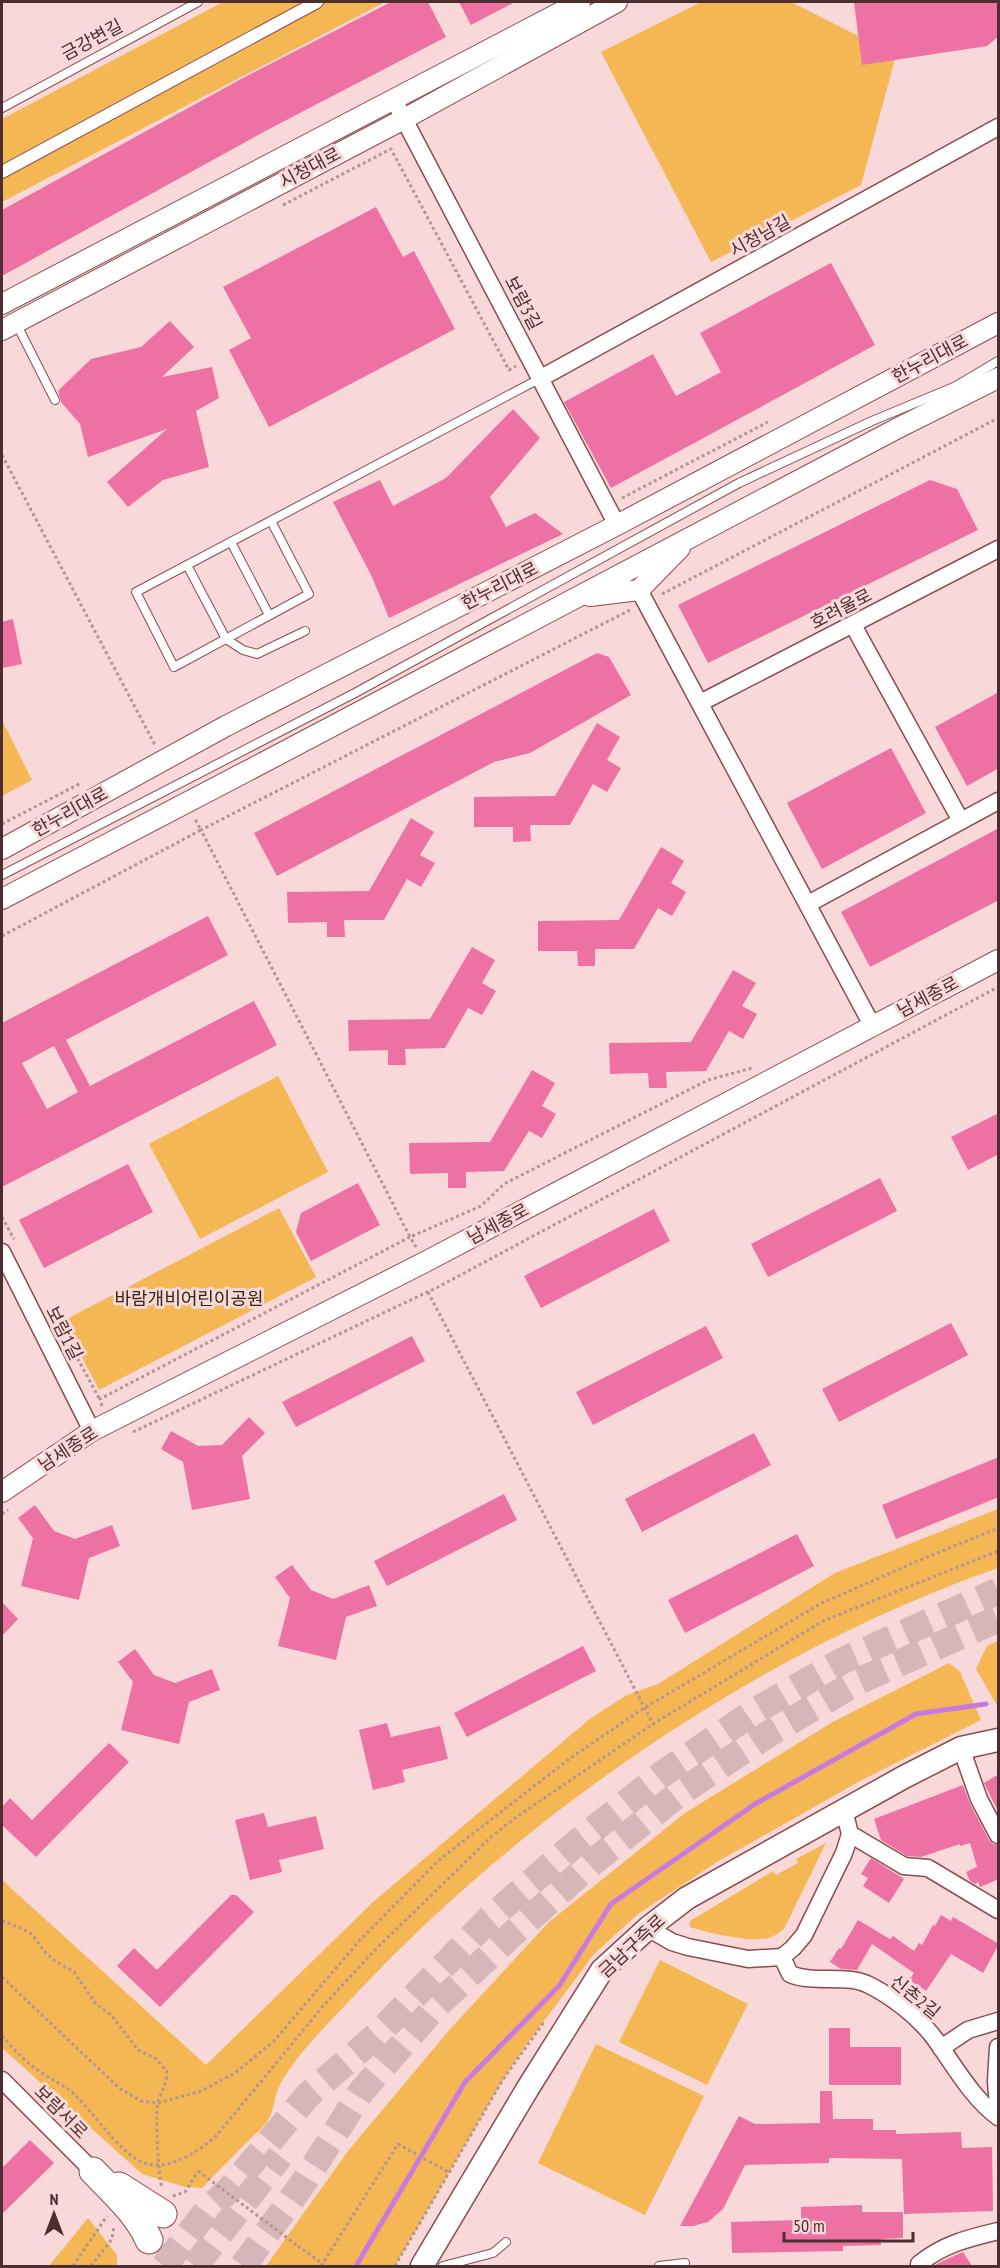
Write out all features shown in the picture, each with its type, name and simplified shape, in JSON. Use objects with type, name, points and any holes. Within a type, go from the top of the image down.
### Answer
[{"type":"highway","points":[[93,2171],[165,2201]]},
{"type":"highway","points":[[93,2171],[132,2213],[144,2228],[149,2240]]},
{"type":"main road","name":"금남구즉로","points":[[422,2266],[528,2088],[602,1970],[648,1928],[687,1898],[844,1810],[960,1748],[999,1740]]},
{"type":"street","points":[[2,172],[317,2]]},
{"type":"street","name":"시청대로","points":[[2,304],[580,2]]},
{"type":"street","name":"시청대로","points":[[9,326],[404,119],[617,2]]},
{"type":"street","name":"보람3길","points":[[394,100],[617,525]]},
{"type":"street","name":"시청남길","points":[[541,378],[999,127]]},
{"type":"street","name":"한누리대로","points":[[2,849],[226,726],[617,525],[999,323]]},
{"type":"street","points":[[2,898],[898,428],[999,378]]},
{"type":"street","points":[[643,596],[692,536]]},
{"type":"street","name":"호려울로","points":[[700,704],[999,549]]},
{"type":"street","points":[[572,599],[609,592],[643,596]]},
{"type":"street","points":[[643,596],[873,1027]]},
{"type":"street","points":[[853,625],[961,821]]},
{"type":"street","points":[[808,904],[999,801]]},
{"type":"street","name":"남세종로","points":[[6,1500],[92,1431],[425,1262],[999,960]]},
{"type":"street","name":"보람1길","points":[[2,1252],[92,1431]]},
{"type":"street","points":[[960,1748],[980,1799],[999,1835]]},
{"type":"street","points":[[648,1928],[672,1942],[688,1947],[748,1959],[782,1957],[804,1935],[844,1853],[850,1834],[844,1810]]},
{"type":"street","points":[[850,1834],[904,1866],[928,1868],[999,1910]]},
{"type":"street","name":"신촌2길","points":[[782,1957],[790,1974],[802,1979],[865,1983],[886,1995],[930,2033],[986,2107],[999,2117]]},
{"type":"street","points":[[941,2048],[968,2030],[999,2021]]},
{"type":"street","points":[[999,2047],[996,2081],[999,2106]]},
{"type":"street","name":"보람서로","points":[[2,2080],[93,2171]]},
{"type":"street","points":[[918,2266],[928,2256],[958,2240],[999,2231]]},
{"type":"lane","name":"금강변길","points":[[2,108],[198,2]]},
{"type":"lane","points":[[9,326],[55,400]]},
{"type":"lane","points":[[2,875],[355,693],[739,483],[872,421],[956,386],[999,361]]},
{"type":"lane","points":[[271,521],[309,594],[174,667],[136,592],[541,378]]},
{"type":"lane","points":[[231,542],[269,615]]},
{"type":"lane","points":[[187,565],[226,639],[243,650],[257,654],[305,631]]},
{"type":"lane","points":[[443,2266],[493,2253],[506,2242]]},
{"type":"lane","points":[[659,2266],[685,2263]]},
{"type":"path","points":[[276,209],[391,149],[509,370],[530,358]]},
{"type":"path","points":[[2,936],[643,596],[999,418]]},
{"type":"path","points":[[2,455],[154,744]]},
{"type":"path","points":[[201,830],[410,1237]]},
{"type":"path","points":[[128,1435],[428,1292],[999,987]]},
{"type":"path","points":[[100,1399],[410,1237],[481,1206],[504,1184],[708,1080],[758,1065]]},
{"type":"path","points":[[428,1292],[653,1724]]},
{"type":"path","points":[[2,1514],[6,1500]]},
{"type":"path","points":[[2,1977],[119,2088],[141,2101],[158,2103],[201,2091],[235,2073],[273,2042],[360,1940],[439,1860],[569,1759],[645,1708],[819,1604],[999,1528]]},
{"type":"path","points":[[2,2036],[39,2071],[59,2082],[76,2096],[111,2135],[140,2162],[159,2165],[189,2156],[202,2149],[217,2135],[324,2005],[423,1901],[492,1836],[577,1774],[653,1724],[824,1621],[999,1551]]},
{"type":"path","points":[[2,1922],[32,1934],[44,1952],[74,1972],[96,2004],[111,2015],[138,2050],[155,2058],[167,2071],[166,2086],[158,2103],[160,2184],[165,2201],[185,2192],[198,2171],[322,2265],[398,2144],[449,2173]]},
{"type":"path","points":[[73,2266],[107,2216],[115,2228],[112,2239],[91,2266]]},
{"type":"green space","points":[[223,2],[385,2],[2,202],[2,119]]},
{"type":"green space","points":[[701,2],[791,2],[896,55],[861,185],[711,262],[601,52]]},
{"type":"green space","points":[[2,720],[32,780],[2,796]]},
{"type":"green space","points":[[278,1076],[328,1172],[200,1239],[149,1144]]},
{"type":"green space","name":"바람개비어린이공원","points":[[279,1208],[316,1277],[99,1390],[63,1321]]},
{"type":"green space","points":[[998,1509],[998,1568],[909,1603],[821,1644],[735,1691],[651,1744],[571,1802],[494,1863],[421,1928],[315,2038],[296,2060],[281,2083],[272,2112],[265,2124],[202,2188],[185,2187],[142,2174],[2,2048],[2,1880],[206,2065],[373,1902],[591,1718],[627,1695],[658,1684],[835,1573]]},
{"type":"green space","points":[[998,1641],[998,1707],[976,1669],[987,1646]]},
{"type":"green space","points":[[949,1663],[960,1672],[981,1720],[860,1781],[717,1862],[638,1914],[594,1954],[502,2081],[395,2266],[266,2266],[348,2151],[451,2028],[548,1923],[685,1813],[831,1723]]},
{"type":"green space","points":[[826,1843],[784,1929],[772,1937],[743,1938],[719,1935],[690,1927],[690,1921],[773,1871],[776,1875],[798,1863],[796,1859]]},
{"type":"green space","points":[[660,1960],[748,2004],[707,2085],[619,2042]]},
{"type":"green space","points":[[596,2044],[704,2096],[645,2215],[538,2163]]},
{"type":"green space","points":[[88,2218],[117,2255],[117,2266],[49,2266]]},
{"type":"building","points":[[391,2],[428,2],[446,37],[271,128],[2,276],[2,210],[243,78]]},
{"type":"building","points":[[459,2],[515,2],[471,25]]},
{"type":"building","points":[[854,2],[999,2],[999,36],[987,46],[862,65]]},
{"type":"building","points":[[376,207],[403,257],[414,251],[455,329],[269,427],[229,350],[251,338],[223,287]]},
{"type":"building","points":[[831,263],[875,345],[611,488],[564,402],[653,354],[676,396],[721,372],[700,333]]},
{"type":"building","points":[[170,321],[194,347],[162,377],[212,367],[219,398],[196,411],[209,467],[163,480],[128,507],[107,482],[167,429],[88,457],[80,424],[61,402],[58,391],[91,359],[141,347]]},
{"type":"building","points":[[513,409],[540,438],[490,497],[506,527],[535,513],[563,534],[389,618],[372,577],[333,502],[380,480],[393,506],[446,478]]},
{"type":"building","points":[[930,480],[957,489],[978,530],[708,663],[678,605]]},
{"type":"building","points":[[13,619],[22,664],[2,668],[2,622]]},
{"type":"building","points":[[597,653],[609,657],[631,695],[530,753],[494,762],[277,876],[254,833]]},
{"type":"building","points":[[999,692],[999,768],[967,786],[935,727]]},
{"type":"building","points":[[597,723],[620,737],[607,760],[621,768],[607,792],[593,784],[570,825],[530,825],[531,841],[513,842],[513,827],[474,827],[474,797],[555,796]]},
{"type":"building","points":[[891,748],[926,813],[822,869],[787,803]]},
{"type":"building","points":[[411,818],[434,832],[420,855],[435,863],[421,887],[407,879],[384,920],[344,920],[345,937],[327,937],[327,922],[288,923],[287,892],[369,891]]},
{"type":"building","points":[[999,828],[999,900],[870,967],[841,912]]},
{"type":"building","points":[[661,847],[684,861],[671,883],[686,892],[672,916],[658,908],[634,949],[595,949],[595,966],[578,966],[577,951],[538,951],[538,921],[619,920]]},
{"type":"building","points":[[208,916],[228,955],[66,1040],[90,1086],[254,1001],[277,1045],[2,1187],[2,1023]],"holes":[[[54,1046],[78,1092],[47,1109],[22,1063]]]},
{"type":"building","points":[[472,947],[495,960],[482,983],[496,991],[482,1015],[468,1008],[445,1048],[405,1049],[406,1065],[388,1065],[388,1050],[349,1051],[348,1020],[430,1019]]},
{"type":"building","points":[[733,970],[756,983],[742,1006],[757,1014],[743,1039],[729,1031],[706,1071],[666,1072],[667,1088],[649,1088],[648,1073],[610,1074],[609,1043],[691,1042]]},
{"type":"building","points":[[532,1070],[555,1083],[542,1106],[556,1114],[542,1138],[529,1131],[504,1171],[466,1172],[466,1188],[448,1188],[448,1173],[410,1174],[409,1143],[490,1142]]},
{"type":"building","points":[[999,1113],[999,1154],[968,1170],[951,1137]]},
{"type":"building","points":[[128,1164],[153,1212],[44,1268],[19,1220]]},
{"type":"building","points":[[880,1178],[897,1211],[768,1277],[751,1244]]},
{"type":"building","points":[[358,1183],[380,1225],[311,1261],[296,1232],[301,1213]]},
{"type":"building","points":[[654,1209],[670,1241],[541,1308],[524,1276]]},
{"type":"building","points":[[951,1323],[968,1355],[839,1422],[822,1389]]},
{"type":"building","points":[[706,1326],[723,1358],[593,1425],[576,1392]]},
{"type":"building","points":[[412,1336],[425,1361],[296,1427],[282,1402]]},
{"type":"building","points":[[249,1417],[265,1433],[242,1456],[250,1499],[192,1510],[183,1462],[161,1449],[171,1431],[198,1446],[222,1445]]},
{"type":"building","points":[[754,1433],[771,1465],[642,1532],[625,1499]]},
{"type":"building","points":[[999,1457],[999,1497],[896,1539],[882,1505]]},
{"type":"building","points":[[504,1494],[517,1520],[387,1586],[374,1561]]},
{"type":"building","points":[[35,1505],[54,1531],[75,1539],[112,1525],[120,1546],[89,1558],[79,1600],[21,1586],[33,1538],[18,1518]]},
{"type":"building","points":[[797,1534],[814,1566],[685,1633],[668,1600]]},
{"type":"building","points":[[292,1565],[311,1590],[333,1599],[369,1585],[377,1606],[346,1617],[336,1660],[278,1646],[290,1598],[275,1577]]},
{"type":"building","points":[[2,1602],[18,1619],[2,1636]]},
{"type":"building","points":[[583,1646],[596,1671],[467,1737],[454,1713]]},
{"type":"building","points":[[135,1649],[154,1675],[175,1683],[212,1669],[220,1690],[189,1702],[179,1744],[121,1730],[133,1682],[118,1662]]},
{"type":"building","points":[[387,1723],[391,1737],[440,1726],[448,1759],[402,1770],[405,1782],[373,1790],[359,1730]]},
{"type":"building","points":[[109,1743],[129,1762],[36,1857],[2,1825],[2,1807],[10,1798],[32,1820]]},
{"type":"building","points":[[999,1774],[999,1813],[984,1783]]},
{"type":"building","points":[[963,1785],[989,1840],[999,1845],[999,1879],[980,1887],[978,1882],[975,1884],[970,1881],[966,1872],[977,1867],[970,1843],[921,1857],[907,1856],[881,1840],[874,1819]]},
{"type":"building","points":[[264,1813],[268,1827],[316,1816],[324,1849],[279,1860],[282,1872],[250,1880],[235,1820]]},
{"type":"building","points":[[871,1858],[904,1879],[889,1903],[863,1886],[868,1878],[861,1874]]},
{"type":"building","points":[[231,1895],[236,1895],[254,1912],[160,2007],[117,1966],[134,1948],[157,1970]]},
{"type":"building","points":[[941,1915],[951,1921],[953,1917],[999,1944],[983,1973],[951,1954],[926,1991],[909,1980],[914,1973],[872,1944],[857,1970],[841,1969],[830,1962],[839,1948],[841,1949],[858,1920],[890,1939],[893,1936],[914,1951],[919,1943],[922,1945]]},
{"type":"building","points":[[829,2028],[850,2028],[850,2047],[901,2047],[901,2085],[829,2085]]},
{"type":"building","points":[[820,2091],[832,2091],[833,2119],[873,2119],[873,2130],[896,2130],[896,2134],[961,2132],[962,2148],[992,2147],[993,2211],[904,2214],[902,2159],[829,2158],[829,2163],[745,2165],[723,2209],[708,2222],[693,2226],[680,2226],[739,2116],[755,2124],[820,2123]]},
{"type":"building","points":[[30,2140],[54,2163],[2,2214],[2,2168]]},
{"type":"building","points":[[862,2205],[862,2212],[903,2212],[903,2238],[881,2239],[881,2245],[843,2246],[843,2251],[732,2253],[731,2222],[801,2220],[801,2207]]},
{"type":"building","points":[[963,2252],[972,2266],[933,2266],[943,2261]]},
{"type":"waterway","points":[[356,2266],[465,2082],[559,1986],[611,1904],[755,1804],[916,1714],[986,1704]]},
{"type":"tunnel","points":[[164,2266],[209,2208],[230,2189],[308,2095],[376,2036],[489,1919],[574,1845],[661,1775],[755,1711],[844,1660],[998,1591]]},
{"type":"tunnel","points":[[243,2266],[304,2182],[361,2092],[434,2008],[593,1862],[681,1792],[770,1733],[859,1681],[998,1619]]},
{"type":"tunnel","points":[[195,2266],[280,2156]]}]
